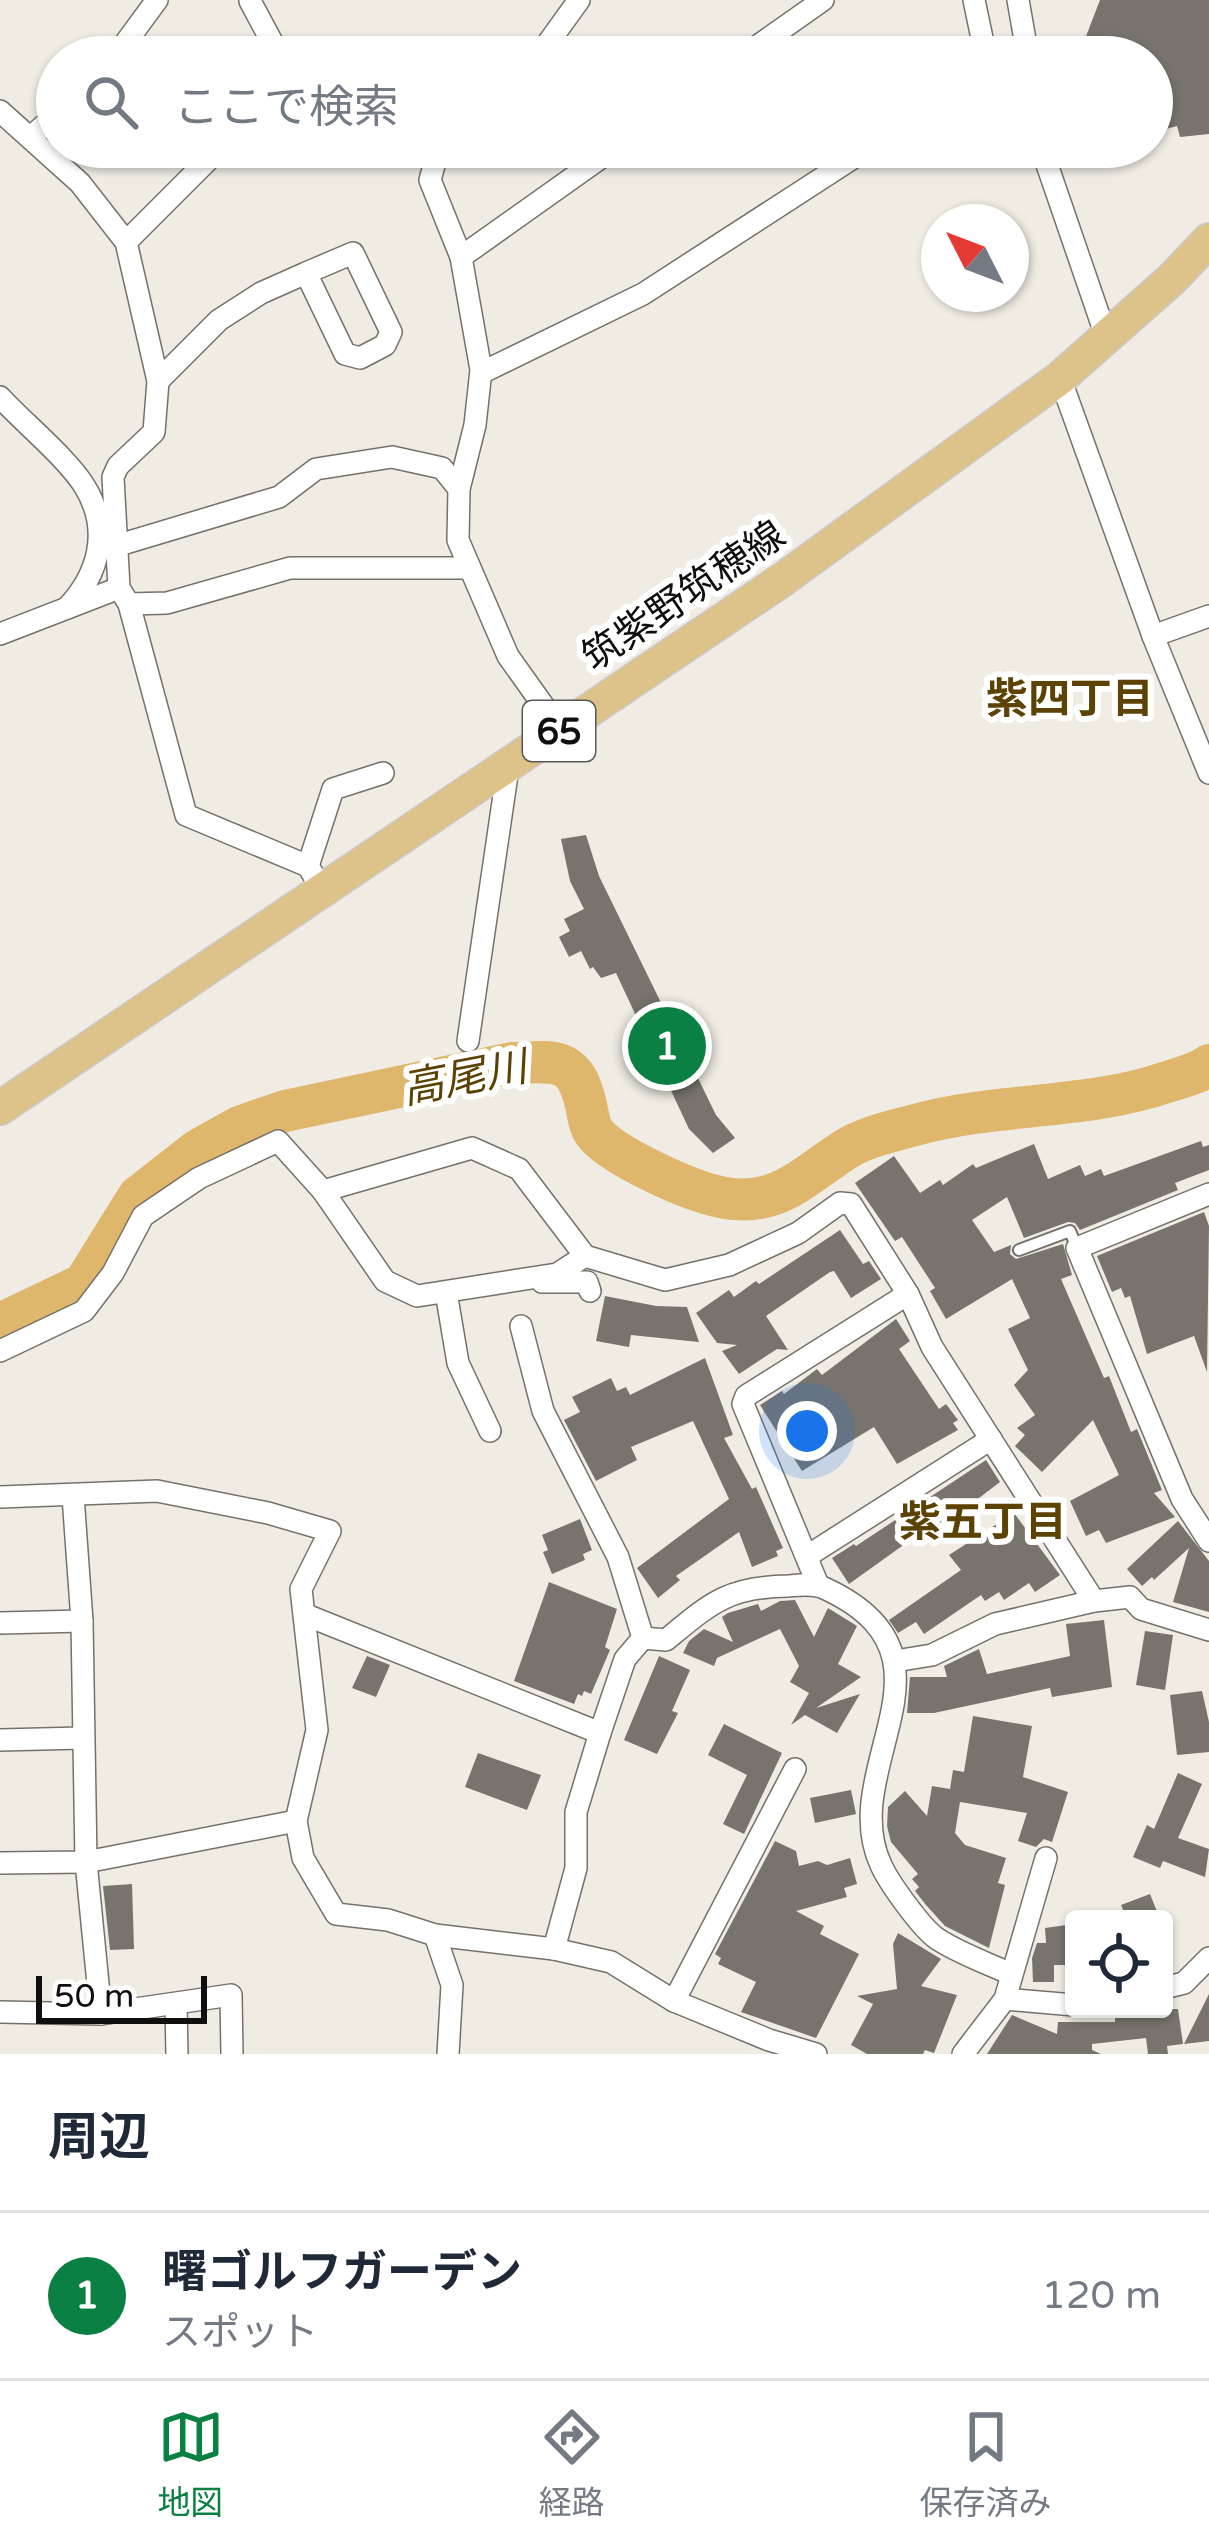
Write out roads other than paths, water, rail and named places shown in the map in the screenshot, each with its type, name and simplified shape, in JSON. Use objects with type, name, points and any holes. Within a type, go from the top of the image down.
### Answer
[{"type":"main road","name":"筑紫野筑穂線","points":[[0,1108],[315,879],[508,768],[782,580],[1060,377],[1209,240]]},
{"type":"street","points":[[130,36],[157,0]]},
{"type":"street","points":[[249,0],[269,36]]},
{"type":"street","points":[[553,36],[579,0]]},
{"type":"street","points":[[772,36],[823,0]]},
{"type":"street","points":[[974,0],[982,36]]},
{"type":"street","points":[[1018,0],[1024,36]]},
{"type":"street","points":[[0,112],[36,140]]},
{"type":"street","points":[[32,136],[36,132]]},
{"type":"street","points":[[65,168],[126,242],[158,381],[154,433],[118,466],[113,477],[124,596],[186,815],[315,879],[333,789],[382,773]]},
{"type":"street","points":[[126,242],[200,168]]},
{"type":"street","points":[[433,168],[430,180],[461,257],[481,373],[475,425],[459,489],[458,540],[508,656],[560,730]]},
{"type":"street","points":[[461,257],[586,168]]},
{"type":"street","points":[[481,373],[643,294],[838,168]]},
{"type":"street","points":[[1046,168],[1106,339]]},
{"type":"street","points":[[158,381],[220,320],[261,293],[306,273],[353,253],[391,332],[385,345],[360,358],[345,354],[306,273]]},
{"type":"street","points":[[1060,377],[1153,636],[1209,773]]},
{"type":"street","points":[[0,398],[86,489],[94,516],[98,565],[67,608]]},
{"type":"street","points":[[119,545],[279,497],[310,471],[335,466],[392,457],[442,468],[459,489]]},
{"type":"street","points":[[0,634],[67,608],[124,596],[167,604],[290,568],[468,568]]},
{"type":"street","points":[[1153,636],[1209,616]]},
{"type":"street","points":[[468,1041],[508,768]]},
{"type":"street","points":[[0,1351],[84,1311],[113,1274],[134,1226],[199,1178],[278,1141],[322,1191],[386,1281],[417,1296],[557,1274],[585,1256]]},
{"type":"street","points":[[322,1191],[472,1148],[519,1169],[585,1256],[665,1280],[695,1276],[798,1233],[841,1203],[851,1204],[908,1294],[932,1347],[1094,1600]]},
{"type":"street","points":[[1209,1194],[1077,1248],[1182,1499],[1209,1541]]},
{"type":"street","points":[[515,1282],[587,1282],[590,1291]]},
{"type":"street","points":[[446,1292],[458,1363],[490,1431]]},
{"type":"street","points":[[818,1585],[743,1403],[746,1396],[908,1294]]},
{"type":"street","points":[[521,1326],[543,1411],[618,1557],[643,1638]]},
{"type":"street","points":[[809,1555],[991,1439]]},
{"type":"street","points":[[0,1498],[157,1491],[268,1513],[329,1531],[301,1589],[316,1730],[296,1822],[303,1858],[336,1914],[388,1920],[435,1935],[554,1949],[611,1962],[674,2001],[816,2054]]},
{"type":"street","points":[[73,1496],[82,1621],[86,1862],[101,2014]]},
{"type":"street","points":[[643,1638],[666,1640],[708,1606],[745,1587],[818,1585],[867,1612],[895,1661],[887,1743],[875,1772],[873,1833],[880,1863],[933,1937],[1011,1974]]},
{"type":"street","points":[[895,1661],[932,1654],[995,1624],[1094,1600],[1130,1598],[1141,1609],[1209,1630]]},
{"type":"street","points":[[306,1615],[600,1733]]},
{"type":"street","points":[[0,1623],[82,1621]]},
{"type":"street","points":[[554,1949],[576,1868],[575,1812],[625,1659],[643,1638]]},
{"type":"street","points":[[0,1740],[82,1738]]},
{"type":"street","points":[[674,2001],[795,1769]]},
{"type":"street","points":[[0,1863],[86,1862],[296,1822]]},
{"type":"street","points":[[963,2054],[1005,1999],[1046,1858]]},
{"type":"street","points":[[435,1935],[452,1985],[448,2054]]},
{"type":"street","points":[[1173,1986],[1184,1983],[1209,1958]]},
{"type":"street","points":[[0,2012],[101,2014],[231,1995],[232,2054]]},
{"type":"street","points":[[1005,1999],[1065,2004]]},
{"type":"street","points":[[176,2005],[177,2054]]},
{"type":"lane","points":[[1019,1250],[1070,1231],[1077,1248]]},
{"type":"waterway","name":"高尾川","points":[[0,1324],[84,1284],[138,1197],[198,1150],[239,1127],[285,1111],[512,1063],[552,1063],[562,1065],[576,1078],[592,1129],[614,1150],[693,1189],[748,1199],[782,1191],[854,1145],[889,1132],[946,1118],[1136,1091],[1209,1065]]},
{"type":"place","name":"曙ゴルフガーデン","points":[[667,1046]]},
{"type":"district","name":"紫四丁目","points":[[1070,698]]},
{"type":"district","name":"紫五丁目","points":[[983,1521]]}]
